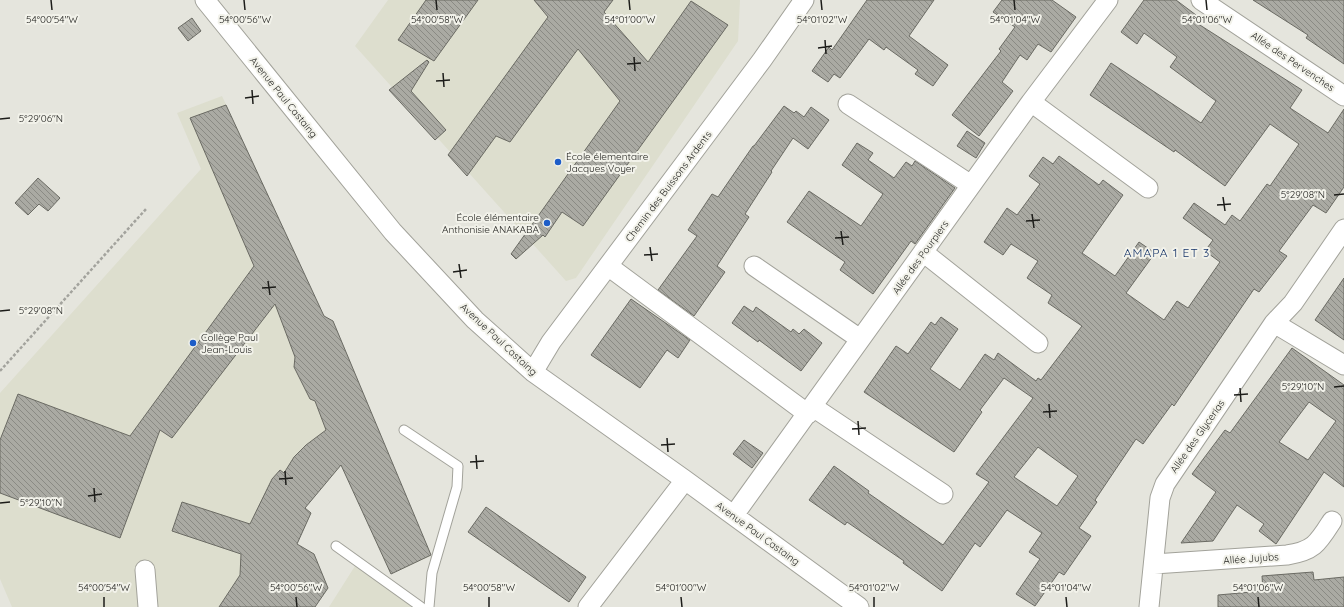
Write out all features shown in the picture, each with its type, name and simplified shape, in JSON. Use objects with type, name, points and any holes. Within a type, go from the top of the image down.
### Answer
[{"type":"street","name":"Avenue Paul Castaing","points":[[205,0],[393,232],[475,320],[533,372],[734,515],[859,607]]},
{"type":"street","name":"Chemin des Buissons Ardents","points":[[533,372],[551,342],[762,60],[804,0]]},
{"type":"street","name":"Allée des Pourpiers","points":[[734,515],[1031,102],[1108,0]]},
{"type":"street","name":"Allée des Pervenches","points":[[1202,0],[1344,96]]},
{"type":"street","points":[[1031,102],[1148,188]]},
{"type":"street","points":[[848,104],[971,185]]},
{"type":"street","name":"Allée des Glycerias","points":[[1149,607],[1160,498],[1165,484],[1274,323],[1293,303],[1344,229]]},
{"type":"street","points":[[923,252],[1038,343]]},
{"type":"street","points":[[608,266],[810,410],[943,494]]},
{"type":"street","points":[[754,266],[860,339]]},
{"type":"street","points":[[1274,323],[1344,365]]},
{"type":"street","points":[[588,607],[685,480]]},
{"type":"street","name":"Allée Jujubs","points":[[1154,564],[1287,555],[1305,552],[1316,545],[1332,520]]},
{"type":"street","points":[[144,570],[148,607]]},
{"type":"lane","points":[[404,430],[458,466],[457,487],[432,573],[429,607]]},
{"type":"lane","points":[[336,546],[421,607]]},
{"type":"path","points":[[0,371],[146,209]]},
{"type":"shaded area","name":"École élementaire Jacques Voyer","points":[[388,0],[740,0],[738,41],[576,278],[566,281],[355,46]]},
{"type":"shaded area","name":"Collège Paul Jean-Louis","points":[[222,96],[324,316],[348,364],[431,556],[391,574],[341,465],[305,508],[311,513],[297,544],[314,554],[328,588],[315,607],[12,607],[0,579],[0,393],[201,169],[177,113]]},
{"type":"shaded area","points":[[355,566],[420,607],[329,607]]},
{"type":"building","points":[[426,0],[478,0],[434,61],[398,40]]},
{"type":"building","points":[[534,0],[613,0],[604,12],[648,62],[691,1],[728,25],[583,226],[562,212],[545,237],[543,235],[516,259],[511,254],[620,101],[578,49],[510,142],[496,136],[467,176],[448,155],[548,17]]},
{"type":"building","points":[[867,0],[934,0],[909,36],[948,65],[933,86],[915,74],[918,70],[886,47],[884,50],[869,39],[840,78],[834,74],[828,82],[812,71],[829,47],[832,50]]},
{"type":"building","points":[[1002,0],[1052,0],[1076,17],[1051,52],[1038,44],[1027,60],[1020,55],[1002,82],[1013,91],[979,136],[952,115],[1001,51],[999,49],[1015,27],[993,12]]},
{"type":"building","points":[[1144,0],[1176,0],[1196,15],[1192,20],[1302,90],[1290,108],[1328,133],[1344,109],[1344,187],[1326,213],[1313,205],[1279,251],[1287,256],[1259,292],[1254,289],[1174,406],[1172,404],[1143,444],[1136,439],[1095,500],[1097,502],[1079,528],[1091,536],[1064,575],[1059,572],[1035,606],[1016,594],[1040,559],[1029,552],[1042,533],[1007,510],[980,547],[975,543],[942,591],[903,563],[904,561],[847,522],[845,525],[809,500],[834,466],[869,491],[868,493],[943,545],[989,482],[976,474],[1033,398],[1004,378],[980,410],[982,412],[954,452],[864,392],[896,346],[908,354],[931,322],[935,325],[941,317],[958,329],[930,369],[960,390],[985,354],[994,360],[998,353],[1036,381],[1038,378],[1041,380],[1082,326],[1048,303],[1052,295],[1027,278],[1038,261],[1011,244],[1003,255],[984,242],[1007,208],[1017,215],[1040,184],[1029,176],[1043,157],[1053,164],[1059,156],[1099,185],[1103,180],[1123,195],[1082,253],[1115,276],[1139,242],[1155,253],[1126,293],[1164,320],[1177,301],[1188,308],[1220,262],[1205,251],[1213,240],[1183,218],[1194,203],[1225,225],[1232,215],[1240,221],[1267,184],[1270,186],[1299,144],[1270,124],[1225,186],[1175,150],[1174,152],[1090,95],[1111,63],[1201,123],[1216,101],[1170,67],[1177,57],[1144,33],[1137,44],[1121,32]],"holes":[[[1038,447],[1078,476],[1057,506],[1014,477]]]},
{"type":"building","points":[[1253,0],[1344,0],[1344,64],[1306,38],[1308,35]]},
{"type":"building","points":[[192,18],[201,31],[188,41],[178,28]]},
{"type":"building","points":[[427,60],[429,62],[411,91],[446,130],[435,140],[389,90]]},
{"type":"building","points":[[226,105],[324,316],[333,321],[431,555],[391,574],[341,465],[305,508],[311,513],[297,544],[314,554],[328,588],[315,607],[219,607],[240,575],[241,554],[172,531],[182,502],[250,524],[272,479],[280,470],[284,473],[294,457],[306,445],[326,430],[315,401],[310,399],[294,367],[295,357],[275,304],[172,438],[160,430],[120,538],[0,493],[0,440],[18,394],[130,436],[254,266],[190,118]]},
{"type":"building","points":[[784,106],[794,113],[796,111],[804,117],[811,107],[829,120],[808,149],[793,138],[745,214],[749,217],[717,266],[725,272],[694,316],[658,290],[697,236],[688,230],[712,194],[718,197],[753,146]]},
{"type":"building","points":[[967,131],[985,143],[976,158],[957,146]]},
{"type":"building","points":[[857,143],[873,153],[868,160],[894,178],[906,162],[912,166],[915,161],[955,188],[915,244],[911,241],[873,294],[840,270],[845,262],[787,222],[809,191],[861,226],[883,194],[842,165]]},
{"type":"building","points":[[38,178],[60,198],[48,211],[39,204],[28,215],[15,203]]},
{"type":"building","points":[[1344,278],[1344,340],[1315,320]]},
{"type":"building","points":[[631,299],[690,340],[678,358],[667,350],[640,388],[591,355]]},
{"type":"building","points":[[744,306],[753,312],[756,307],[791,332],[793,329],[799,334],[804,329],[822,343],[801,371],[759,340],[758,342],[732,323]]},
{"type":"building","points":[[1292,348],[1344,385],[1344,487],[1324,472],[1276,544],[1259,531],[1264,524],[1237,505],[1213,541],[1181,543],[1216,492],[1192,474],[1225,430],[1230,433]],"holes":[[[1309,402],[1336,421],[1308,460],[1279,442]]]},
{"type":"building","points":[[744,440],[763,453],[752,468],[733,454]]},
{"type":"building","points":[[486,507],[586,577],[569,602],[468,532]]},
{"type":"building","points":[[1313,572],[1314,580],[1344,577],[1344,607],[1218,607],[1218,595],[1263,591],[1262,576]]},
{"type":"place","name":"École élementaire Jacques Voyer","points":[[558,162]]},
{"type":"place","name":"École élémentaire Anthonisie ANAKABA","points":[[547,223]]},
{"type":"place","name":"Collège Paul Jean-Louis","points":[[193,343]]},
{"type":"district","name":"AMAPA 1 ET 3","points":[[1167,253]]}]
